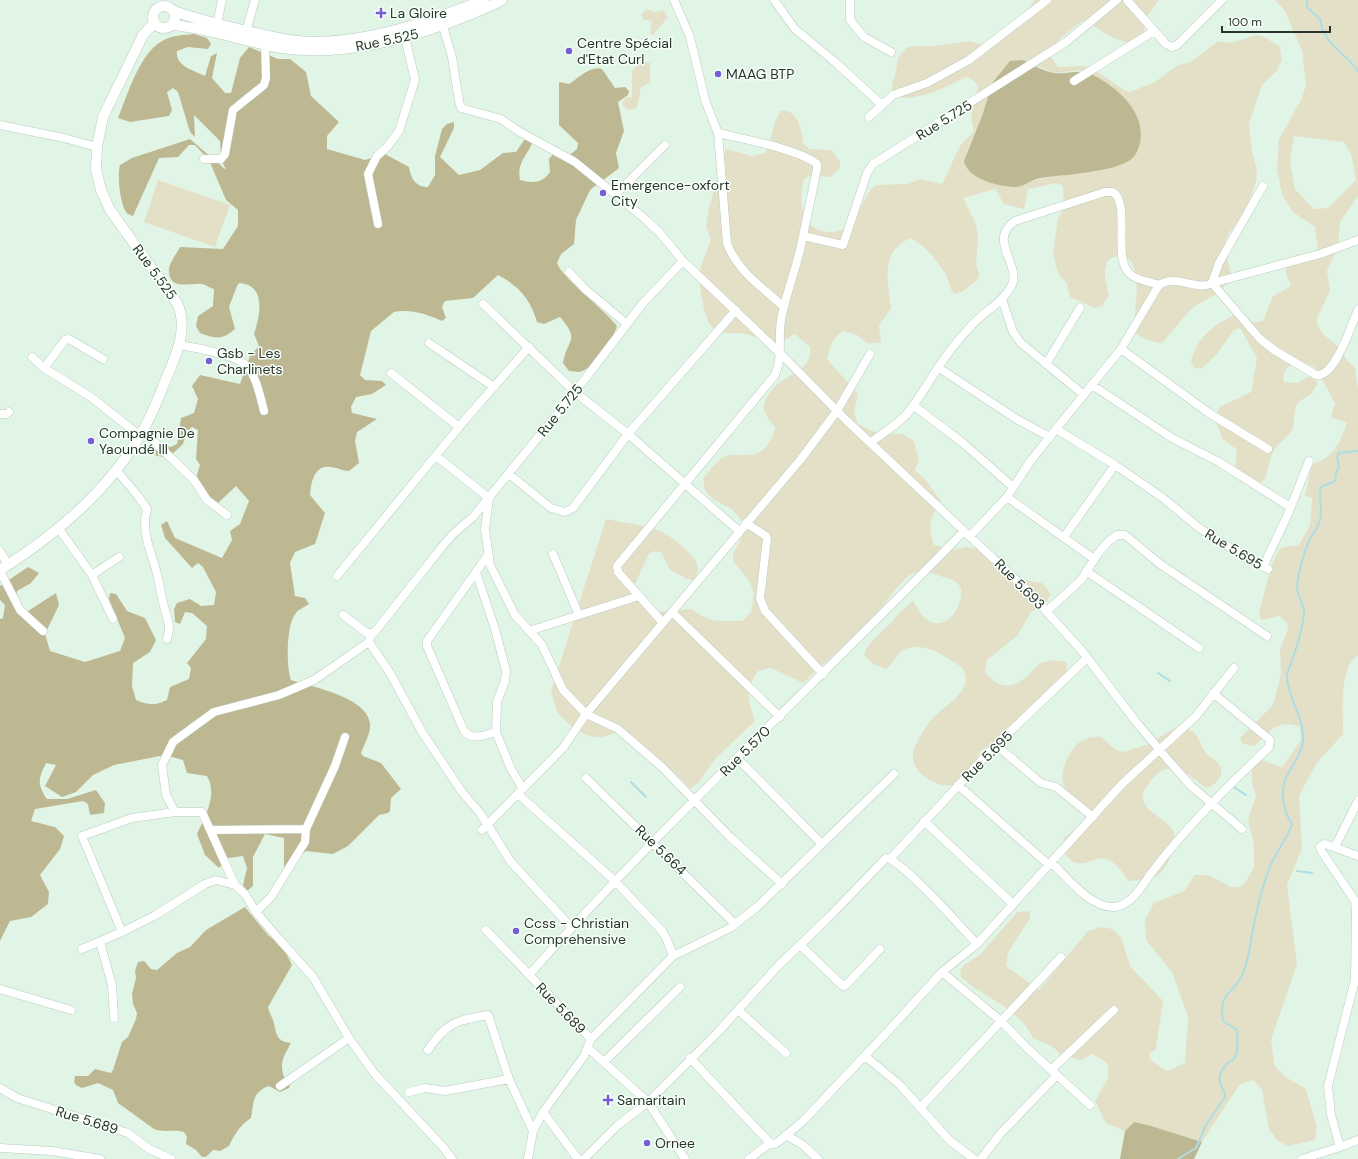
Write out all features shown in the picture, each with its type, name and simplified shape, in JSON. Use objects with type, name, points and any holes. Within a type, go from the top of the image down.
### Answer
[{"type":"street","points":[[217,24],[222,0]]},
{"type":"street","points":[[246,31],[255,0]]},
{"type":"street","name":"Rue 5.525","points":[[174,11],[246,31],[312,42],[352,40],[412,26],[454,13],[484,0]]},
{"type":"street","name":"Rue 5.525","points":[[172,24],[196,27],[265,44],[309,50],[331,50],[404,37],[443,26],[502,0]]},
{"type":"street","points":[[674,0],[690,37],[705,100],[718,133],[728,243],[731,252],[741,268],[784,308]]},
{"type":"street","points":[[774,0],[795,29],[835,62],[881,104]]},
{"type":"street","points":[[850,0],[850,20],[864,37],[891,52]]},
{"type":"street","points":[[869,116],[881,104],[894,95],[927,83],[969,60],[1047,0]]},
{"type":"street","name":"Rue 5.725","points":[[802,236],[843,245],[867,173],[873,164],[1066,42],[1117,0]]},
{"type":"street","points":[[1128,0],[1166,44],[1175,46],[1222,0]]},
{"type":"street","points":[[154,4],[168,6],[174,11],[175,18],[172,24],[163,28],[154,23],[152,16],[154,4]]},
{"type":"street","name":"Rue 5.525","points":[[3,569],[59,529],[76,514],[117,471],[141,434],[180,344],[181,316],[178,303],[122,228],[105,200],[96,169],[97,146],[103,117],[143,35],[154,23]]},
{"type":"street","points":[[443,26],[452,57],[458,102],[461,108],[501,119],[575,162],[616,194],[660,233],[683,261],[781,354]]},
{"type":"street","points":[[1074,81],[1154,31]]},
{"type":"street","points":[[378,224],[368,174],[377,156],[387,147],[399,131],[415,80],[404,37]]},
{"type":"street","points":[[204,159],[221,159],[225,154],[233,110],[264,85],[266,78],[265,44]]},
{"type":"street","points":[[0,126],[97,146]]},
{"type":"street","points":[[663,623],[618,572],[617,566],[775,375],[781,354],[780,334],[784,308],[796,270],[817,169],[817,164],[812,160],[786,151],[718,133]]},
{"type":"street","points":[[616,194],[665,145]]},
{"type":"street","points":[[1212,283],[1219,263],[1263,186]]},
{"type":"street","points":[[871,442],[906,415],[940,368],[949,352],[975,321],[1002,299],[1013,280],[1013,274],[1004,244],[1004,236],[1009,225],[1015,221],[1109,191],[1117,194],[1119,198],[1123,263],[1132,276],[1159,285],[1169,280],[1203,285],[1212,283],[1320,254],[1358,240]]},
{"type":"street","name":"Rue 5.725","points":[[371,634],[374,633],[445,543],[473,517],[509,474],[575,392],[643,303],[683,261]]},
{"type":"street","points":[[569,272],[586,290],[627,324]]},
{"type":"street","points":[[1212,283],[1260,339],[1274,350],[1316,375],[1322,376],[1325,374],[1337,360],[1358,310]]},
{"type":"street","name":"Rue 5.570","points":[[529,975],[571,928],[695,800],[967,534],[1007,497],[1029,462],[1121,349],[1159,285]]},
{"type":"street","points":[[1002,299],[1013,332],[1021,342],[1084,395]]},
{"type":"street","points":[[483,304],[529,346],[575,392],[628,434],[739,531]]},
{"type":"street","points":[[1046,364],[1080,308]]},
{"type":"street","points":[[509,474],[551,508],[565,512],[573,508],[628,434],[736,310]]},
{"type":"street","points":[[44,368],[65,340],[69,339],[103,359]]},
{"type":"street","points":[[429,343],[494,387]]},
{"type":"street","points":[[180,344],[241,361],[247,366],[258,388],[264,411]]},
{"type":"street","points":[[337,576],[459,427],[529,346]]},
{"type":"street","points":[[1121,349],[1209,413],[1268,449]]},
{"type":"street","name":"Rue 5.693","points":[[781,354],[837,410],[1047,611],[1087,658],[1137,723],[1191,786],[1242,829]]},
{"type":"street","points":[[485,828],[563,748],[586,714],[800,459],[837,410],[870,354]]},
{"type":"street","points":[[32,357],[44,368],[91,397],[141,434],[194,480],[207,500],[227,516]]},
{"type":"street","points":[[940,368],[1018,420],[1050,437]]},
{"type":"street","points":[[391,373],[459,427]]},
{"type":"street","points":[[1092,385],[1172,438],[1219,462],[1290,507],[1309,461]]},
{"type":"street","points":[[913,405],[958,438],[1013,487]]},
{"type":"street","points":[[0,414],[7,414],[9,412]]},
{"type":"street","name":"Rue 5.695","points":[[1056,429],[1115,465],[1163,498],[1204,531],[1266,568],[1290,507]]},
{"type":"street","points":[[436,456],[489,498],[485,528],[490,565],[514,615],[542,645],[563,690],[586,714],[618,729],[662,767],[730,837],[782,884]]},
{"type":"street","points":[[1064,537],[1115,465]]},
{"type":"street","points":[[117,471],[147,509],[144,520],[148,547],[158,577],[169,623],[170,632],[167,639]]},
{"type":"street","points":[[1007,497],[1094,559]]},
{"type":"street","points":[[473,517],[485,528]]},
{"type":"street","points":[[746,523],[766,536],[767,539],[760,598],[765,611],[823,674]]},
{"type":"street","points":[[59,529],[92,575],[113,619]]},
{"type":"street","points":[[1047,611],[1081,580],[1094,559],[1109,541],[1117,535],[1125,535],[1160,564],[1268,636]]},
{"type":"street","points":[[0,551],[3,569],[20,610],[43,631]]},
{"type":"street","points":[[553,554],[579,615]]},
{"type":"street","points":[[488,555],[429,638],[427,641],[427,646],[464,731],[469,737],[473,738],[496,732]]},
{"type":"street","points":[[92,575],[119,557]]},
{"type":"street","points":[[1086,571],[1199,648]]},
{"type":"street","points":[[476,572],[495,629],[506,671],[505,680],[497,702],[496,732],[520,791],[616,882],[662,930],[673,956]]},
{"type":"street","points":[[529,630],[639,596]]},
{"type":"street","points":[[672,612],[780,717]]},
{"type":"street","points":[[176,812],[166,795],[162,765],[173,742],[214,712],[279,695],[314,680],[368,642],[371,634],[367,633],[343,615]]},
{"type":"street","points":[[368,642],[390,673],[422,732],[462,792],[480,813],[485,828],[511,862],[571,928]]},
{"type":"street","name":"Rue 5.695","points":[[584,1159],[618,1125],[648,1102],[690,1058],[739,1011],[778,966],[830,916],[874,868],[886,858],[890,859],[924,821],[996,746],[1087,658]]},
{"type":"street","points":[[749,1159],[770,1143],[774,1144],[786,1135],[865,1056],[942,972],[977,944],[1122,784],[1196,716],[1234,668]]},
{"type":"street","points":[[958,785],[1050,863],[1085,896],[1096,903],[1114,907],[1126,903],[1138,892],[1176,842],[1211,802],[1268,747],[1270,743],[1270,740],[1213,693]]},
{"type":"street","points":[[256,912],[271,898],[305,842],[306,829],[335,766],[345,737]]},
{"type":"street","points":[[996,746],[1041,783],[1056,787],[1093,817]]},
{"type":"street","points":[[738,759],[822,844]]},
{"type":"street","points":[[591,1039],[673,956],[735,924],[757,907],[894,774]]},
{"type":"street","name":"Rue 5.664","points":[[586,778],[735,924]]},
{"type":"street","points":[[1335,847],[1358,801]]},
{"type":"street","points":[[122,932],[82,836],[132,818],[176,812],[202,812],[235,885],[245,894],[256,912],[313,977],[349,1038],[374,1073],[443,1147],[452,1159]]},
{"type":"street","points":[[924,821],[1013,904]]},
{"type":"street","points":[[210,830],[306,829]]},
{"type":"street","points":[[1340,1147],[1331,1115],[1328,1086],[1333,1061],[1352,995],[1356,948],[1356,903],[1322,852],[1320,846],[1326,844],[1358,856]]},
{"type":"street","points":[[890,859],[936,900],[977,944]]},
{"type":"street","points":[[82,949],[122,932],[154,916],[205,884],[216,880],[235,885]]},
{"type":"street","name":"Rue 5.689","points":[[486,930],[591,1039],[588,1048],[578,1065],[543,1112],[533,1131],[528,1159]]},
{"type":"street","points":[[100,942],[112,985],[114,1018]]},
{"type":"street","points":[[800,945],[843,986],[846,985],[880,949]]},
{"type":"street","points":[[921,1107],[1060,957]]},
{"type":"street","points":[[942,972],[1001,1021],[1090,1105]]},
{"type":"street","points":[[604,1062],[680,986]]},
{"type":"street","points":[[0,989],[71,1010]]},
{"type":"street","points":[[1352,995],[1358,1004]]},
{"type":"street","points":[[981,1159],[1054,1072],[1114,1010]]},
{"type":"street","points":[[739,1011],[786,1052]]},
{"type":"street","points":[[428,1050],[451,1025],[459,1020],[488,1015],[508,1079],[533,1131]]},
{"type":"street","points":[[280,1086],[349,1038]]},
{"type":"street","points":[[588,1048],[648,1102],[685,1159]]},
{"type":"street","points":[[865,1056],[900,1085],[921,1107],[948,1140],[974,1159]]},
{"type":"street","points":[[690,1058],[770,1143]]},
{"type":"street","points":[[409,1092],[425,1088],[445,1091],[508,1079]]},
{"type":"street","name":"Rue 5.689","points":[[0,1088],[17,1098],[128,1133],[149,1149],[172,1159]]},
{"type":"street","points":[[543,1112],[578,1159]]},
{"type":"street","points":[[786,1135],[802,1145],[818,1159]]},
{"type":"street","points":[[1302,1159],[1358,1140]]},
{"type":"street","points":[[0,1148],[37,1150],[100,1159]]},
{"type":"street","points":[[35,1159],[37,1150]]},
{"type":"shaded area","points":[[1035,0],[1159,0],[1145,19],[1144,37],[1133,45],[1109,36],[1084,20],[1069,31],[1059,41],[1052,51],[1051,57],[1058,67],[1090,67],[1124,90],[1130,92],[1155,82],[1178,65],[1191,62],[1218,41],[1231,43],[1257,35],[1263,36],[1280,47],[1282,60],[1276,72],[1262,85],[1249,123],[1252,151],[1257,170],[1256,183],[1244,213],[1227,236],[1225,243],[1231,276],[1229,282],[1215,295],[1192,308],[1162,343],[1146,340],[1133,330],[1136,280],[1131,261],[1124,257],[1120,256],[1111,258],[1106,265],[1105,276],[1109,295],[1102,306],[1095,308],[1070,297],[1067,284],[1058,273],[1053,253],[1058,218],[1064,206],[1063,186],[1057,183],[1028,189],[1024,209],[1004,204],[995,189],[963,198],[976,224],[978,237],[976,264],[979,274],[977,280],[962,292],[955,294],[939,264],[922,245],[911,238],[901,244],[894,251],[890,259],[888,268],[888,288],[891,308],[879,326],[881,343],[867,343],[857,335],[844,331],[837,336],[831,346],[827,359],[858,394],[854,412],[858,424],[876,433],[902,434],[914,441],[919,460],[915,470],[925,479],[941,501],[932,517],[930,526],[934,545],[953,550],[966,547],[992,552],[1003,559],[1004,573],[1009,577],[1042,583],[1050,594],[1044,606],[1031,612],[1017,636],[987,660],[985,672],[999,684],[1009,685],[1020,682],[1041,663],[1056,660],[1066,662],[1066,676],[1017,729],[981,751],[972,770],[962,782],[957,784],[941,785],[925,777],[919,772],[915,765],[913,757],[914,749],[920,736],[929,723],[953,701],[963,689],[965,676],[962,668],[939,653],[922,647],[910,648],[899,653],[890,666],[886,669],[873,664],[864,655],[871,642],[903,609],[913,601],[923,616],[932,622],[939,623],[945,621],[955,612],[961,598],[961,588],[956,582],[931,573],[915,573],[907,577],[866,624],[803,683],[771,668],[758,671],[749,690],[749,701],[755,721],[715,759],[700,781],[691,789],[653,753],[628,734],[618,732],[601,737],[590,736],[584,734],[567,723],[559,714],[555,706],[551,691],[606,519],[641,525],[660,531],[679,543],[692,556],[698,565],[694,580],[687,579],[670,570],[661,552],[655,551],[649,554],[634,586],[636,599],[640,604],[658,612],[692,609],[704,617],[721,621],[742,621],[751,612],[754,594],[750,582],[733,561],[733,554],[745,531],[744,524],[732,509],[714,500],[705,491],[703,478],[723,457],[730,455],[755,454],[759,453],[765,448],[775,428],[765,413],[765,401],[778,384],[800,370],[805,365],[810,354],[810,347],[795,334],[787,339],[775,343],[742,333],[726,333],[718,331],[710,325],[707,319],[701,293],[700,271],[711,239],[706,227],[709,207],[726,149],[752,156],[765,153],[770,143],[774,126],[781,111],[791,113],[798,122],[804,145],[810,149],[831,150],[840,161],[840,168],[830,177],[810,176],[804,179],[801,196],[807,221],[820,231],[832,232],[848,228],[871,189],[876,185],[908,184],[920,179],[942,184],[960,146],[974,131],[971,112],[978,88],[973,81],[966,77],[920,96],[910,98],[893,95],[892,85],[898,58],[906,48],[913,46],[934,46],[968,41],[988,46],[1000,43]],"holes":[[[1023,60],[1054,73],[1081,70],[1103,169],[1038,179],[1013,188],[966,155],[982,116]]]},
{"type":"shaded area","points":[[1275,0],[1358,0],[1358,196],[1340,222],[1338,248],[1327,271],[1330,291],[1317,318],[1317,324],[1324,335],[1340,348],[1346,359],[1355,368],[1358,388],[1358,655],[1352,661],[1345,680],[1343,692],[1343,734],[1316,764],[1299,796],[1302,849],[1287,885],[1297,964],[1271,1040],[1275,1066],[1284,1076],[1306,1089],[1317,1127],[1315,1140],[1288,1146],[1277,1140],[1269,1129],[1262,1090],[1253,1080],[1240,1084],[1202,1142],[1134,1122],[1125,1131],[1106,1123],[1095,1101],[1108,1078],[1108,1065],[1103,1060],[1092,1054],[1081,1060],[1062,1056],[1053,1047],[1033,1038],[1026,1027],[1010,1010],[970,985],[961,977],[960,970],[964,965],[981,954],[1017,912],[1030,911],[1030,918],[1008,953],[1006,966],[1039,990],[1088,931],[1100,927],[1113,929],[1122,939],[1130,966],[1163,1001],[1156,1049],[1149,1054],[1151,1060],[1167,1071],[1185,1063],[1188,1017],[1172,972],[1146,940],[1145,920],[1154,903],[1184,891],[1195,875],[1208,875],[1231,887],[1239,887],[1245,883],[1254,867],[1254,845],[1248,819],[1256,795],[1252,781],[1253,768],[1258,759],[1282,767],[1301,740],[1300,727],[1286,724],[1280,725],[1269,731],[1255,746],[1243,744],[1240,738],[1273,705],[1281,674],[1280,649],[1289,626],[1280,616],[1261,620],[1259,613],[1271,566],[1280,548],[1299,545],[1310,525],[1312,498],[1305,496],[1312,464],[1319,462],[1335,449],[1342,437],[1347,423],[1331,417],[1335,404],[1315,368],[1304,363],[1293,364],[1285,371],[1283,376],[1284,382],[1297,383],[1308,377],[1315,378],[1318,384],[1308,397],[1299,402],[1296,406],[1293,427],[1289,434],[1274,450],[1267,473],[1262,482],[1250,484],[1240,482],[1236,474],[1237,450],[1222,438],[1215,419],[1220,407],[1251,392],[1257,358],[1240,328],[1234,330],[1217,354],[1201,369],[1195,368],[1191,362],[1193,354],[1201,339],[1213,328],[1227,319],[1235,315],[1252,321],[1263,321],[1273,296],[1291,286],[1286,274],[1287,261],[1299,254],[1312,256],[1318,252],[1315,227],[1293,212],[1282,195],[1277,168],[1279,139],[1302,98],[1306,85],[1302,51],[1285,11]],"holes":[[[1294,136],[1344,142],[1351,154],[1356,180],[1328,208],[1314,209],[1295,189],[1290,162]]]},
{"type":"shaded area","points":[[646,9],[655,12],[663,10],[668,17],[653,35],[650,34],[652,21],[644,20],[641,15]]},
{"type":"shaded area","points":[[194,34],[207,38],[211,44],[208,49],[188,47],[177,51],[179,60],[186,67],[205,76],[211,56],[217,53],[212,78],[225,93],[231,93],[240,58],[249,47],[278,59],[290,59],[306,72],[311,96],[339,122],[327,136],[327,149],[365,160],[385,154],[409,167],[414,181],[424,187],[428,187],[435,175],[435,156],[442,129],[447,124],[454,122],[454,128],[440,157],[459,175],[480,170],[503,153],[516,152],[527,136],[533,139],[520,167],[520,180],[536,182],[544,179],[550,172],[549,159],[554,153],[567,157],[577,149],[578,143],[559,125],[559,82],[569,84],[593,69],[602,69],[615,88],[625,87],[629,91],[628,95],[618,102],[624,131],[616,153],[619,168],[590,190],[576,220],[574,244],[561,254],[557,263],[560,269],[574,285],[617,326],[607,346],[591,366],[579,372],[569,371],[563,363],[571,340],[570,331],[566,325],[560,317],[544,324],[537,322],[528,300],[512,284],[498,275],[473,298],[445,301],[442,307],[446,318],[442,321],[418,313],[401,311],[394,312],[371,331],[360,375],[365,380],[382,381],[386,385],[372,394],[356,397],[351,407],[352,413],[377,419],[357,432],[355,441],[359,463],[349,471],[333,467],[325,467],[320,469],[314,476],[310,495],[325,513],[315,544],[295,552],[290,563],[295,596],[305,598],[309,604],[297,612],[290,626],[288,665],[291,680],[338,694],[360,707],[367,715],[370,728],[361,753],[363,756],[381,763],[401,789],[391,798],[390,811],[388,813],[379,815],[348,846],[333,854],[306,851],[284,868],[284,838],[265,834],[253,857],[253,886],[247,891],[243,885],[247,868],[243,856],[228,858],[219,868],[205,855],[197,834],[207,813],[211,798],[210,783],[207,776],[187,773],[183,760],[165,755],[114,765],[93,775],[76,792],[62,797],[45,786],[56,765],[46,763],[41,773],[40,785],[47,799],[67,799],[96,790],[105,803],[104,813],[90,815],[88,804],[83,801],[35,809],[31,821],[55,827],[64,836],[60,849],[40,875],[49,892],[48,904],[31,917],[10,921],[0,941],[0,619],[3,618],[5,605],[0,600],[0,586],[28,567],[39,573],[31,583],[17,591],[15,607],[25,613],[56,593],[59,605],[45,634],[50,651],[85,662],[120,651],[125,638],[109,599],[110,593],[116,594],[127,611],[145,618],[156,640],[150,652],[133,663],[132,686],[136,700],[151,704],[163,702],[167,700],[170,687],[189,679],[191,668],[187,663],[206,639],[207,626],[192,613],[185,612],[180,624],[175,622],[174,609],[177,603],[190,599],[201,606],[214,605],[216,592],[203,567],[198,563],[192,568],[165,538],[161,525],[167,521],[175,538],[222,558],[232,540],[230,531],[240,524],[249,501],[236,486],[218,503],[206,496],[196,478],[200,465],[196,459],[198,430],[192,427],[187,431],[183,444],[169,457],[156,456],[155,450],[159,444],[171,447],[177,444],[181,418],[194,413],[198,399],[192,386],[200,375],[240,384],[250,356],[259,346],[254,334],[258,319],[259,302],[258,295],[254,289],[248,285],[239,283],[229,307],[235,329],[223,337],[215,337],[200,333],[196,326],[198,316],[213,306],[214,289],[202,284],[177,284],[170,277],[170,264],[180,247],[223,249],[238,226],[238,210],[226,200],[209,160],[195,145],[189,145],[178,157],[159,158],[133,216],[127,213],[125,209],[120,190],[120,165],[132,158],[190,139],[226,170],[221,159],[220,141],[194,115],[195,137],[190,132],[178,92],[173,88],[167,92],[172,110],[169,116],[130,122],[118,118],[136,74],[149,53],[166,39],[180,35]]},
{"type":"shaded area","points":[[1023,60],[1042,70],[1050,72],[1088,73],[1112,87],[1128,102],[1139,121],[1141,132],[1140,143],[1134,157],[1122,164],[1112,167],[1040,178],[1022,186],[1015,187],[990,183],[976,177],[964,161],[982,116],[993,82],[1010,61]]},
{"type":"shaded area","points":[[642,61],[650,63],[650,83],[641,87],[637,108],[629,110],[624,107],[622,103],[625,98],[632,97],[632,71]]},
{"type":"shaded area","points":[[158,180],[230,205],[215,247],[144,222]]},
{"type":"shaded area","points":[[1181,727],[1192,731],[1195,734],[1208,755],[1218,763],[1221,775],[1217,782],[1206,788],[1185,773],[1178,770],[1164,770],[1157,774],[1145,790],[1143,799],[1145,804],[1151,811],[1169,825],[1174,834],[1171,855],[1168,863],[1160,874],[1145,880],[1128,881],[1116,865],[1107,859],[1102,858],[1083,863],[1073,862],[1064,853],[1063,839],[1091,816],[1073,798],[1064,786],[1063,774],[1066,760],[1078,743],[1092,737],[1101,737],[1116,750],[1123,752],[1146,745],[1175,728]]},
{"type":"shaded area","points":[[245,907],[268,935],[283,947],[292,965],[268,1007],[277,1035],[282,1040],[291,1043],[283,1059],[282,1067],[284,1077],[290,1078],[291,1081],[289,1088],[280,1092],[269,1086],[259,1091],[255,1098],[251,1118],[238,1130],[229,1146],[220,1151],[213,1150],[206,1157],[202,1157],[196,1150],[186,1144],[187,1137],[184,1132],[161,1131],[154,1129],[118,1103],[113,1090],[98,1083],[82,1088],[74,1082],[75,1076],[88,1076],[95,1069],[111,1073],[113,1070],[122,1042],[128,1037],[136,1019],[137,1013],[133,1004],[132,994],[136,978],[135,971],[138,962],[144,961],[151,969],[157,970],[177,953],[190,947],[206,930]]},
{"type":"shaded area","points":[[1134,1122],[1202,1142],[1194,1159],[1120,1159],[1125,1131]]},
{"type":"waterway","points":[[1307,0],[1307,7],[1321,20],[1325,35],[1358,71]]},
{"type":"waterway","points":[[1178,1159],[1196,1148],[1206,1125],[1225,1097],[1220,1081],[1220,1074],[1224,1067],[1235,1058],[1236,1055],[1237,1030],[1223,1021],[1223,1004],[1225,998],[1235,986],[1245,968],[1256,913],[1265,880],[1273,859],[1292,824],[1284,805],[1283,792],[1286,778],[1298,757],[1303,743],[1303,731],[1290,691],[1287,675],[1299,640],[1303,619],[1304,610],[1297,589],[1299,573],[1308,544],[1320,520],[1321,487],[1335,481],[1336,473],[1339,467],[1337,457],[1339,453],[1358,451]]},
{"type":"waterway","points":[[1158,673],[1170,681]]},
{"type":"waterway","points":[[631,782],[646,797]]},
{"type":"waterway","points":[[1232,786],[1246,795]]},
{"type":"waterway","points":[[1297,871],[1312,873]]},
{"type":"place","name":"La Gloire","points":[[381,13]]},
{"type":"place","name":"Centre Spécial d'Etat Curl","points":[[569,51]]},
{"type":"place","name":"MAAG BTP","points":[[718,74]]},
{"type":"place","name":"Emergence-oxfort City","points":[[603,193]]},
{"type":"place","name":"Gsb - Les Charlinets","points":[[209,361]]},
{"type":"place","name":"Compagnie De Yaoundé lll","points":[[91,441]]},
{"type":"place","name":"Ccss - Christian Comprehensive","points":[[516,931]]},
{"type":"place","name":"Samaritain","points":[[608,1100]]},
{"type":"place","name":"Ornee","points":[[647,1143]]}]
